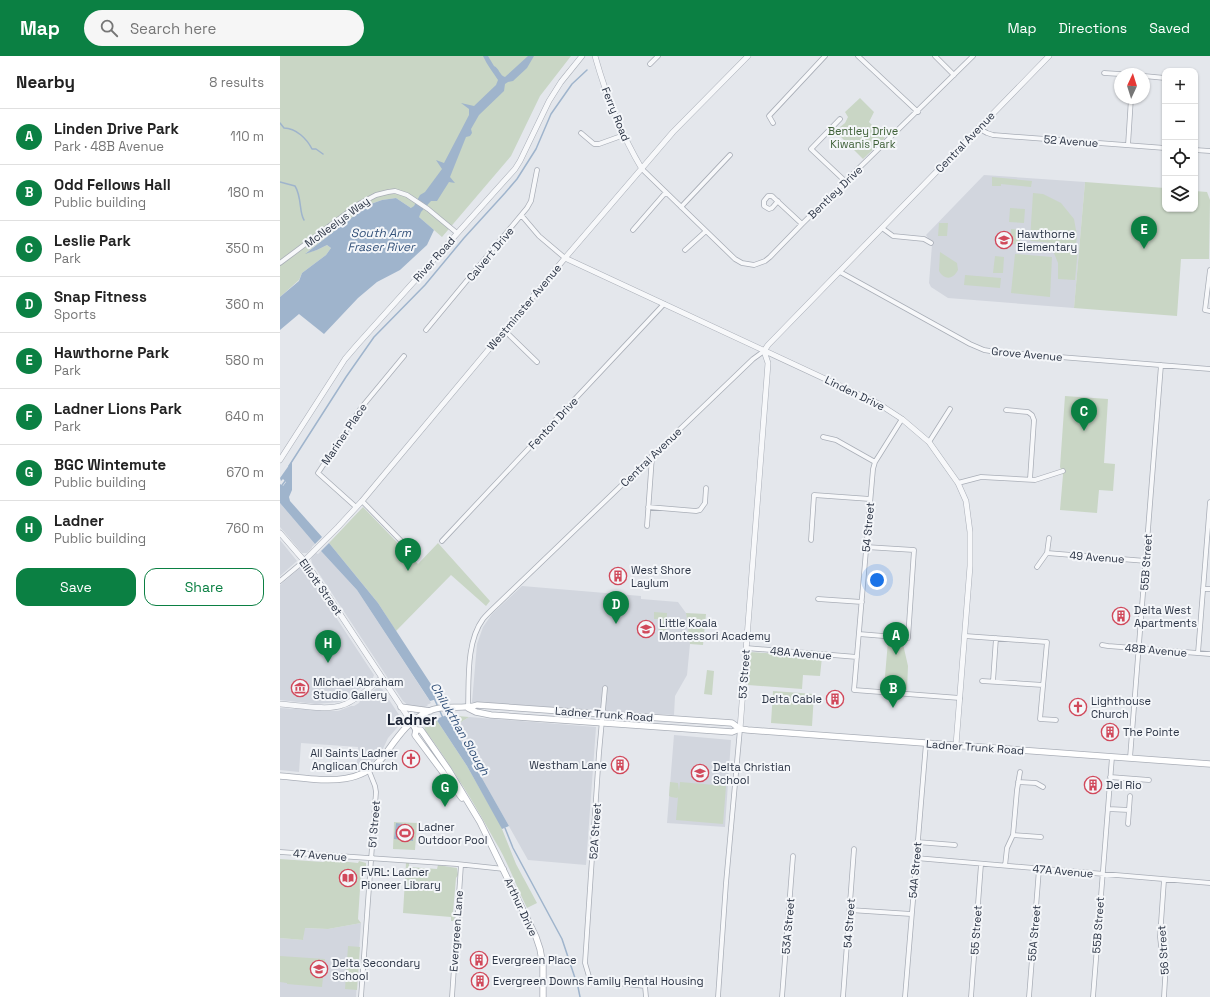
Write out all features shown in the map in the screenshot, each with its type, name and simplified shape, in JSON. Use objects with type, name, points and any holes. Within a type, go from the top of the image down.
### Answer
[{"type":"main road","name":"Ladner Trunk Road","points":[[412,723],[430,711],[443,708],[468,708],[477,705],[732,723],[740,729]]},
{"type":"main road","points":[[401,707],[430,711]]},
{"type":"main road","name":"Ladner Trunk Road","points":[[468,708],[476,712],[491,714],[732,732],[740,729],[1210,764]]},
{"type":"main road","points":[[280,776],[342,779],[355,777],[369,771],[380,761],[401,731],[412,723]]},
{"type":"main road","name":"Arthur Drive","points":[[412,723],[416,730],[415,735],[480,822],[504,869],[540,949],[544,975],[543,997]]},
{"type":"street","name":"River Road","points":[[280,460],[354,348],[509,176],[520,161],[549,101],[561,82],[582,56]]},
{"type":"street","name":"Ferry Road","points":[[595,56],[610,102],[624,135],[642,169]]},
{"type":"street","points":[[650,64],[658,56]]},
{"type":"street","name":"Westminster Avenue","points":[[304,561],[362,501],[504,330],[673,132],[748,56]]},
{"type":"street","points":[[773,123],[769,116],[825,56]]},
{"type":"street","points":[[858,56],[918,112]]},
{"type":"street","points":[[935,56],[954,75]]},
{"type":"street","name":"Bentley Drive","points":[[642,169],[735,259],[742,263],[754,265],[765,261],[770,257],[845,181],[918,112],[973,56]]},
{"type":"street","name":"Central Avenue","points":[[468,708],[470,653],[472,640],[483,620],[753,358],[764,351],[768,345],[1049,56]]},
{"type":"street","points":[[1104,73],[1114,74]]},
{"type":"street","points":[[1150,77],[1162,78]]},
{"type":"street","points":[[1128,145],[1131,104]]},
{"type":"street","points":[[840,119],[811,149],[845,181]]},
{"type":"street","name":"52 Avenue","points":[[978,128],[993,135],[1162,148]]},
{"type":"street","points":[[581,134],[594,144],[599,144],[624,135]]},
{"type":"street","points":[[1198,150],[1210,151]]},
{"type":"street","points":[[682,207],[730,155]]},
{"type":"street","name":"Calvert Drive","points":[[426,330],[522,216],[531,201],[537,170]]},
{"type":"street","name":"McNeelys Way","points":[[280,263],[366,199],[376,194],[395,191],[407,195],[428,209],[457,233]]},
{"type":"street","points":[[633,230],[666,192]]},
{"type":"street","points":[[778,202],[802,224]]},
{"type":"street","name":"Linden Drive","points":[[522,216],[539,236],[565,258],[879,404],[902,418],[930,442],[958,483],[966,501],[970,532],[970,566],[956,745]]},
{"type":"street","points":[[882,228],[893,236],[924,239],[931,243]]},
{"type":"street","points":[[685,250],[706,231]]},
{"type":"street","points":[[1210,270],[1205,310],[1210,311]]},
{"type":"street","name":"Grove Avenue","points":[[840,272],[970,344],[984,350],[1210,369]]},
{"type":"street","name":"Fenton Drive","points":[[442,541],[664,304]]},
{"type":"street","points":[[504,330],[537,362]]},
{"type":"street","name":"53 Street","points":[[718,997],[768,363],[764,351]]},
{"type":"street","name":"Mariner Place","points":[[356,507],[318,473],[361,408],[404,356]]},
{"type":"street","name":"55B Street","points":[[1130,758],[1161,365]]},
{"type":"street","points":[[930,442],[950,408]]},
{"type":"street","points":[[1006,410],[1028,412],[1032,415],[1034,420],[1030,479]]},
{"type":"street","name":"54 Street","points":[[902,418],[872,469],[854,690],[960,698]]},
{"type":"street","points":[[823,438],[836,440],[875,462]]},
{"type":"street","points":[[647,526],[652,457]]},
{"type":"street","points":[[958,483],[981,477],[1035,480],[1063,471]]},
{"type":"street","points":[[648,507],[696,511],[700,510],[705,503],[706,488]]},
{"type":"street","points":[[811,540],[814,495],[870,499]]},
{"type":"street","points":[[362,501],[409,549]]},
{"type":"street","points":[[1198,653],[1210,502]]},
{"type":"street","name":"Elliott Street","points":[[280,533],[304,561],[412,723]]},
{"type":"street","points":[[1037,567],[1047,554],[1049,538]]},
{"type":"street","points":[[859,634],[908,638],[914,550],[866,547]]},
{"type":"street","name":"49 Avenue","points":[[1047,554],[1146,561]]},
{"type":"street","points":[[280,581],[304,561]]},
{"type":"street","points":[[1203,589],[1210,589]]},
{"type":"street","points":[[818,599],[862,602]]},
{"type":"street","points":[[965,636],[1047,642],[1040,719],[1056,720]]},
{"type":"street","points":[[993,681],[996,638]]},
{"type":"street","name":"48B Avenue","points":[[1102,645],[1210,654]]},
{"type":"street","name":"48A Avenue","points":[[746,648],[857,657]]},
{"type":"street","points":[[280,704],[329,708],[339,707],[349,702],[382,678]]},
{"type":"street","points":[[982,680],[1043,685]]},
{"type":"street","name":"52A Street","points":[[605,688],[599,753],[585,963],[592,982],[645,986],[646,997]]},
{"type":"street","name":"54A Street","points":[[905,997],[926,743]]},
{"type":"street","name":"55B Street","points":[[1093,997],[1112,757]]},
{"type":"street","name":"51 Street","points":[[361,997],[376,792],[369,771]]},
{"type":"street","points":[[1005,866],[1007,848],[1012,835],[1020,772]]},
{"type":"street","points":[[1110,777],[1149,780]]},
{"type":"street","points":[[1018,782],[1036,783],[1044,787]]},
{"type":"street","points":[[1128,824],[1130,796]]},
{"type":"street","points":[[1108,809],[1129,810]]},
{"type":"street","points":[[1012,835],[1041,837]]},
{"type":"street","points":[[917,842],[955,845]]},
{"type":"street","name":"54 Street","points":[[843,997],[854,849]]},
{"type":"street","name":"47 Avenue","points":[[280,852],[504,869]]},
{"type":"street","name":"53A Street","points":[[782,997],[793,856]]},
{"type":"street","name":"47A Avenue","points":[[916,858],[1210,883]]},
{"type":"street","name":"55 Street","points":[[971,997],[981,864]]},
{"type":"street","name":"Evergreen Lane","points":[[452,997],[461,865]]},
{"type":"street","name":"55A Street","points":[[1029,997],[1039,869]]},
{"type":"street","name":"56 Street","points":[[1164,880],[1160,937],[1166,963],[1164,997]]},
{"type":"street","points":[[850,910],[911,914]]},
{"type":"shaded area","name":"Hawthorne Elementary","points":[[984,175],[1085,182],[1074,308],[948,298],[931,287],[929,283],[932,245],[926,235]]},
{"type":"shaded area","points":[[280,503],[315,544],[307,553],[302,553],[280,527]]},
{"type":"shaded area","points":[[280,540],[297,561],[280,576]]},
{"type":"shaded area","points":[[321,551],[357,590],[431,703],[427,705],[428,706],[421,708],[410,707],[403,701],[312,563],[312,557]]},
{"type":"shaded area","points":[[301,567],[304,569],[374,675],[372,680],[340,702],[316,704],[280,700],[280,585]]},
{"type":"shaded area","points":[[522,586],[641,596],[641,599],[678,602],[686,613],[690,644],[687,675],[675,696],[674,715],[472,702],[477,644],[483,627],[492,614]]},
{"type":"shaded area","points":[[378,687],[382,689],[403,721],[388,738],[381,753],[371,763],[356,772],[358,747],[301,743],[299,772],[280,770],[280,708],[338,711],[359,703],[361,699]]},
{"type":"shaded area","points":[[469,717],[596,727],[586,865],[528,860],[453,727]]},
{"type":"shaded area","name":"Delta Christian School","points":[[674,735],[731,740],[725,827],[667,823]]},
{"type":"shaded area","name":"Delta Secondary School","points":[[361,923],[356,997],[280,997],[280,938],[303,940],[304,928],[328,929]]},
{"type":"green space","points":[[280,56],[571,56],[540,96],[511,156],[442,237],[411,208],[396,198],[382,200],[368,205],[306,253],[327,245],[331,248],[326,255],[302,273],[299,280],[280,297]]},
{"type":"green space","name":"Bentley Drive Kiwanis Park","points":[[860,98],[874,112],[869,122],[885,138],[863,159],[835,131],[845,123],[848,117],[845,112]]},
{"type":"green space","points":[[992,177],[1032,181],[1031,187],[1001,184],[1001,186],[992,186]]},
{"type":"green space","points":[[1085,182],[1162,188],[1162,212],[1198,212],[1198,191],[1207,192],[1210,200],[1209,259],[1181,259],[1177,316],[1074,308]]},
{"type":"green space","points":[[1033,193],[1043,194],[1061,203],[1074,219],[1077,236],[1076,245],[1030,240]]},
{"type":"green space","points":[[1010,208],[1025,209],[1024,223],[1009,222]]},
{"type":"green space","points":[[939,223],[948,223],[947,236],[938,236]]},
{"type":"green space","points":[[1011,229],[1020,230],[1020,244],[1010,244]]},
{"type":"green space","points":[[1051,246],[1078,248],[1075,280],[1058,279],[1058,263]]},
{"type":"green space","points":[[940,252],[957,263],[958,270],[954,276],[948,278],[943,276],[939,271]]},
{"type":"green space","points":[[1015,254],[1052,257],[1050,297],[1011,293]]},
{"type":"green space","points":[[995,256],[1004,257],[1003,273],[993,273]]},
{"type":"green space","points":[[965,275],[1001,278],[1000,288],[964,285]]},
{"type":"green space","points":[[1065,396],[1108,399],[1104,463],[1115,464],[1113,491],[1099,490],[1097,513],[1060,510],[1063,475],[1060,467]]},
{"type":"green space","points":[[363,507],[418,564],[438,543],[490,601],[486,606],[451,575],[396,631],[378,603],[329,543]]},
{"type":"green space","points":[[654,612],[667,613],[666,632],[659,631],[659,619],[654,619]]},
{"type":"green space","points":[[686,613],[706,614],[703,645],[690,644]]},
{"type":"green space","points":[[888,641],[903,644],[908,666],[907,690],[884,688]]},
{"type":"green space","points":[[750,652],[822,657],[820,676],[803,675],[802,689],[748,685]]},
{"type":"green space","points":[[707,670],[714,671],[712,695],[704,694]]},
{"type":"green space","points":[[773,691],[814,694],[812,726],[771,723]]},
{"type":"green space","points":[[447,715],[469,717],[453,727]]},
{"type":"green space","points":[[432,716],[436,719],[467,766],[500,824],[516,864],[537,903],[527,908],[504,857],[487,827],[453,770],[425,730],[426,722]]},
{"type":"green space","points":[[670,782],[678,783],[679,791],[680,782],[726,786],[723,824],[676,820],[678,797],[669,796]]},
{"type":"green space","name":"Ladner Outdoor Pool","points":[[394,822],[417,823],[415,850],[393,849]]},
{"type":"green space","points":[[328,858],[339,861],[358,863],[359,861],[366,863],[366,870],[361,874],[358,919],[361,923],[328,929],[305,928],[303,940],[280,938],[280,859],[323,862]]},
{"type":"green space","points":[[406,863],[409,863],[409,867],[437,869],[438,865],[457,868],[458,875],[456,878],[453,912],[455,914],[454,921],[451,921],[451,917],[403,913]]},
{"type":"green space","points":[[348,946],[360,947],[357,990],[345,989]]},
{"type":"green space","points":[[280,956],[325,959],[322,987],[280,982]]},
{"type":"water","name":"South Arm Fraser River","points":[[483,56],[488,56],[494,66],[505,77],[528,56],[534,56],[527,68],[513,81],[505,84],[504,91],[479,115],[471,129],[472,133],[470,136],[466,137],[450,177],[455,183],[449,182],[437,201],[431,201],[421,212],[419,217],[434,230],[427,245],[400,270],[377,282],[358,298],[324,334],[299,314],[280,330],[280,297],[299,281],[302,273],[326,255],[331,248],[327,245],[305,254],[368,205],[382,200],[396,198],[411,208],[414,206],[420,195],[425,192],[442,169],[436,160],[444,163],[469,115],[469,109],[461,103],[474,106],[496,85],[498,80]]},
{"type":"water","points":[[292,461],[292,490],[289,497],[290,501],[322,537],[315,544],[280,503],[280,484],[283,486],[286,482],[283,479],[281,481],[280,478]]},
{"type":"water","points":[[329,543],[378,603],[440,698],[430,701],[357,590],[321,551]]},
{"type":"water","points":[[447,715],[509,826],[502,829],[467,766],[436,719]]},
{"type":"water","points":[[396,823],[403,824],[403,830],[413,831],[413,841],[394,839]]},
{"type":"waterway","points":[[289,466],[346,377],[374,337],[425,285],[464,238],[517,179],[536,149],[551,114],[572,84],[587,70]]},
{"type":"waterway","points":[[280,123],[284,128],[297,132],[312,149],[316,149],[323,154]]},
{"type":"waterway","points":[[280,182],[295,186],[299,195],[301,213],[304,220]]},
{"type":"waterway","points":[[280,488],[285,481]]},
{"type":"waterway","name":"Chilukthan Slough","points":[[434,698],[443,718]]},
{"type":"waterway","name":"Chilukthan Slough","points":[[505,828],[513,848],[562,939],[580,997]]},
{"type":"place","name":"Hawthorne Elementary","points":[[1004,240]]},
{"type":"place","name":"Hawthorne Park","points":[[1144,249]]},
{"type":"place","name":"Leslie Park","points":[[1084,431]]},
{"type":"place","name":"Ladner Lions Park","points":[[408,571]]},
{"type":"place","name":"West Shore Laylum","points":[[618,576]]},
{"type":"place","name":"Delta West Apartments","points":[[1121,616]]},
{"type":"place","name":"Snap Fitness","points":[[616,624]]},
{"type":"place","name":"Little Koala Montessori Academy","points":[[646,629]]},
{"type":"place","name":"Linden Drive Park","points":[[896,655]]},
{"type":"place","name":"Ladner","points":[[328,663]]},
{"type":"place","name":"Michael Abraham Studio Gallery","points":[[300,688]]},
{"type":"place","name":"Delta Cable","points":[[835,699]]},
{"type":"place","name":"Lighthouse Church","points":[[1078,707]]},
{"type":"place","name":"Odd Fellows Hall","points":[[893,708]]},
{"type":"place","name":"The Pointe","points":[[1110,732]]},
{"type":"place","name":"All Saints Ladner Anglican Church","points":[[411,759]]},
{"type":"place","name":"Westham Lane","points":[[620,765]]},
{"type":"place","name":"Delta Christian School","points":[[700,773]]},
{"type":"place","name":"Del Rio","points":[[1093,785]]},
{"type":"place","name":"BGC Wintemute","points":[[445,807]]},
{"type":"place","name":"Ladner Outdoor Pool","points":[[405,833]]},
{"type":"place","name":"FVRL: Ladner Pioneer Library","points":[[348,878]]},
{"type":"place","name":"Evergreen Place","points":[[479,960]]},
{"type":"place","name":"Delta Secondary School","points":[[319,969]]},
{"type":"place","name":"Evergreen Downs Family Rental Housing","points":[[480,981]]},
{"type":"district","name":"Ladner","points":[[412,720]]}]
